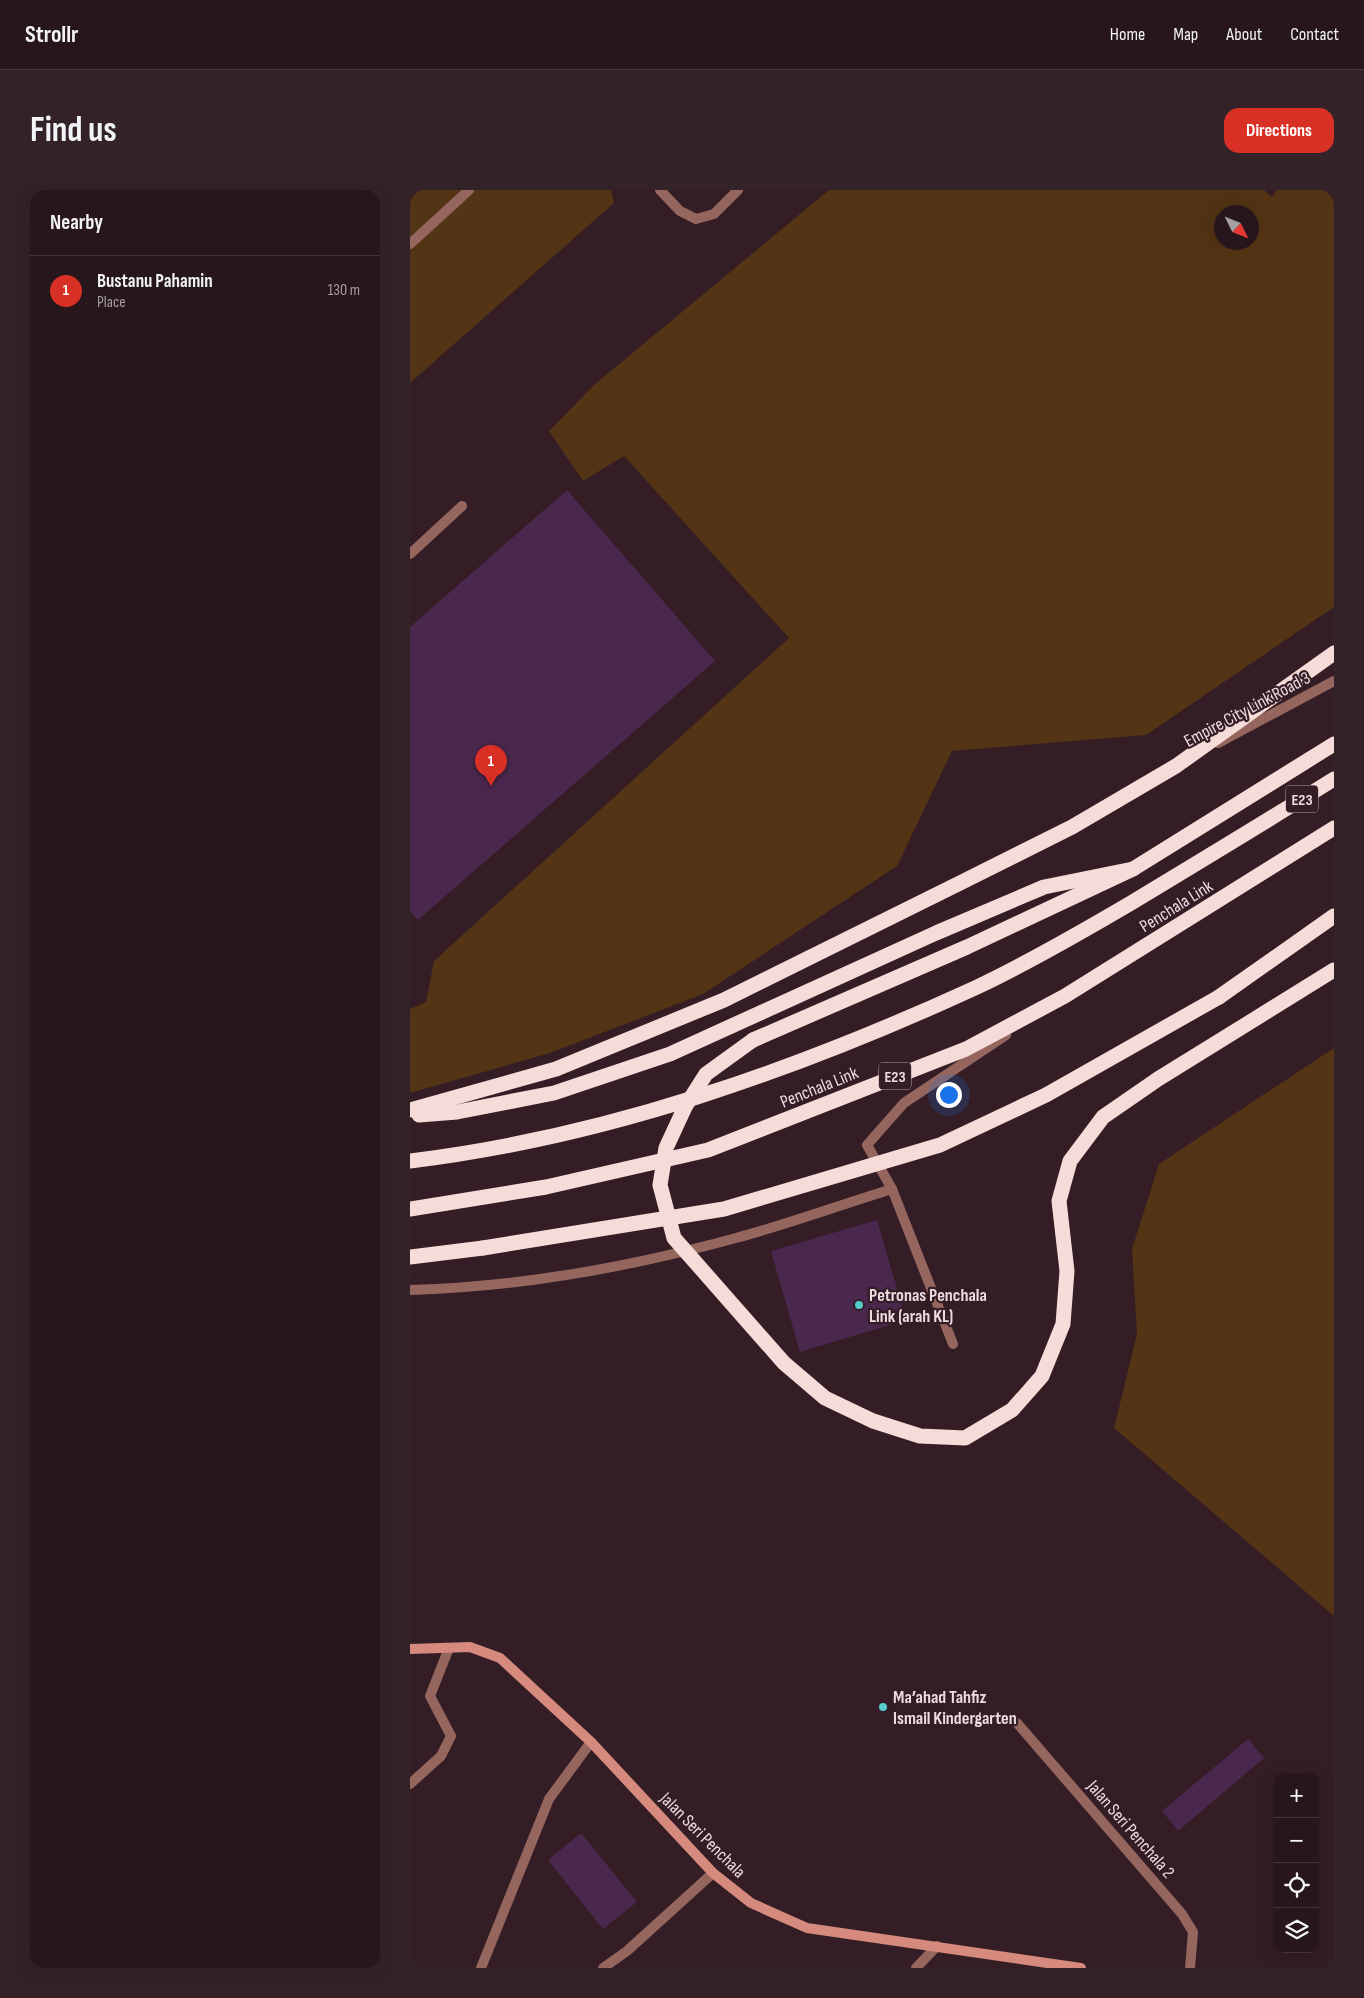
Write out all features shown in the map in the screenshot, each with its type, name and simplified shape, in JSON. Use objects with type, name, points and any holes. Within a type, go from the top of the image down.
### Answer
[{"type":"highway","points":[[410,1110],[556,1069],[724,1000],[960,884],[1072,827],[1176,766],[1334,652]]},
{"type":"highway","points":[[1334,744],[1133,869],[967,947],[753,1040],[706,1074],[685,1107],[666,1148],[660,1185],[674,1238],[784,1363],[825,1398],[873,1421],[920,1436],[965,1438],[1012,1410],[1042,1376],[1063,1324],[1067,1271],[1059,1201],[1070,1161],[1103,1117],[1158,1079],[1334,970]]},
{"type":"highway","name":"Penchala Link","points":[[410,1161],[461,1155],[549,1138],[656,1110],[743,1083],[871,1032],[976,987],[1077,934],[1334,779]]},
{"type":"highway","name":"Penchala Link","points":[[410,1209],[546,1187],[708,1150],[966,1049],[1058,1000],[1334,828]]},
{"type":"highway","points":[[410,1115],[457,1112],[554,1093],[670,1054],[936,933],[1044,887],[1133,869]]},
{"type":"highway","points":[[410,1258],[724,1209],[940,1145],[1046,1095],[1219,997],[1334,916]]},
{"type":"street","points":[[410,244],[469,190]]},
{"type":"street","points":[[660,190],[680,211],[696,219],[714,214],[738,190]]},
{"type":"street","points":[[410,554],[462,506]]},
{"type":"street","name":"Empire City Link Road 3","points":[[1176,766],[1334,681]]},
{"type":"street","points":[[953,1344],[892,1189],[868,1146],[904,1103],[1058,1000]]},
{"type":"street","points":[[410,1290],[497,1285],[575,1274],[736,1238],[892,1189]]},
{"type":"street","name":"Jalan Seri Penchala","points":[[410,1649],[470,1647],[500,1658],[591,1742],[713,1873],[752,1903],[807,1928],[1081,1968]]},
{"type":"street","points":[[410,1784],[441,1756],[451,1736],[430,1696],[449,1648]]},
{"type":"street","name":"Jalan Seri Penchala 2","points":[[1017,1723],[1182,1914],[1193,1932],[1190,1968]]},
{"type":"street","points":[[481,1968],[549,1799],[591,1742]]},
{"type":"street","points":[[603,1968],[627,1951],[713,1873]]},
{"type":"street","points":[[916,1968],[937,1946]]},
{"type":"shaded area","points":[[410,190],[611,190],[614,203],[410,383]]},
{"type":"shaded area","points":[[829,190],[1264,190],[1272,197],[1277,190],[1334,190],[1334,607],[1146,735],[952,751],[897,866],[703,994],[550,1053],[410,1093],[410,1009],[426,1002],[434,961],[789,638],[624,456],[583,481],[549,431],[594,385]]},
{"type":"shaded area","points":[[1334,1048],[1334,1616],[1114,1428],[1137,1334],[1132,1249],[1159,1164]]},
{"type":"building","points":[[567,490],[715,661],[418,920],[410,912],[410,627]]},
{"type":"building","points":[[877,1220],[906,1320],[800,1352],[771,1251]]},
{"type":"building","points":[[1248,1739],[1264,1758],[1178,1831],[1162,1811]]},
{"type":"building","points":[[581,1833],[637,1902],[603,1929],[548,1860]]},
{"type":"place","name":"Bustanu Pahamin","points":[[491,786]]},
{"type":"place","name":"Petronas Penchala Link (arah KL)","points":[[859,1305]]},
{"type":"place","name":"Ma’ahad Tahfiz Ismail Kindergarten","points":[[883,1707]]}]
